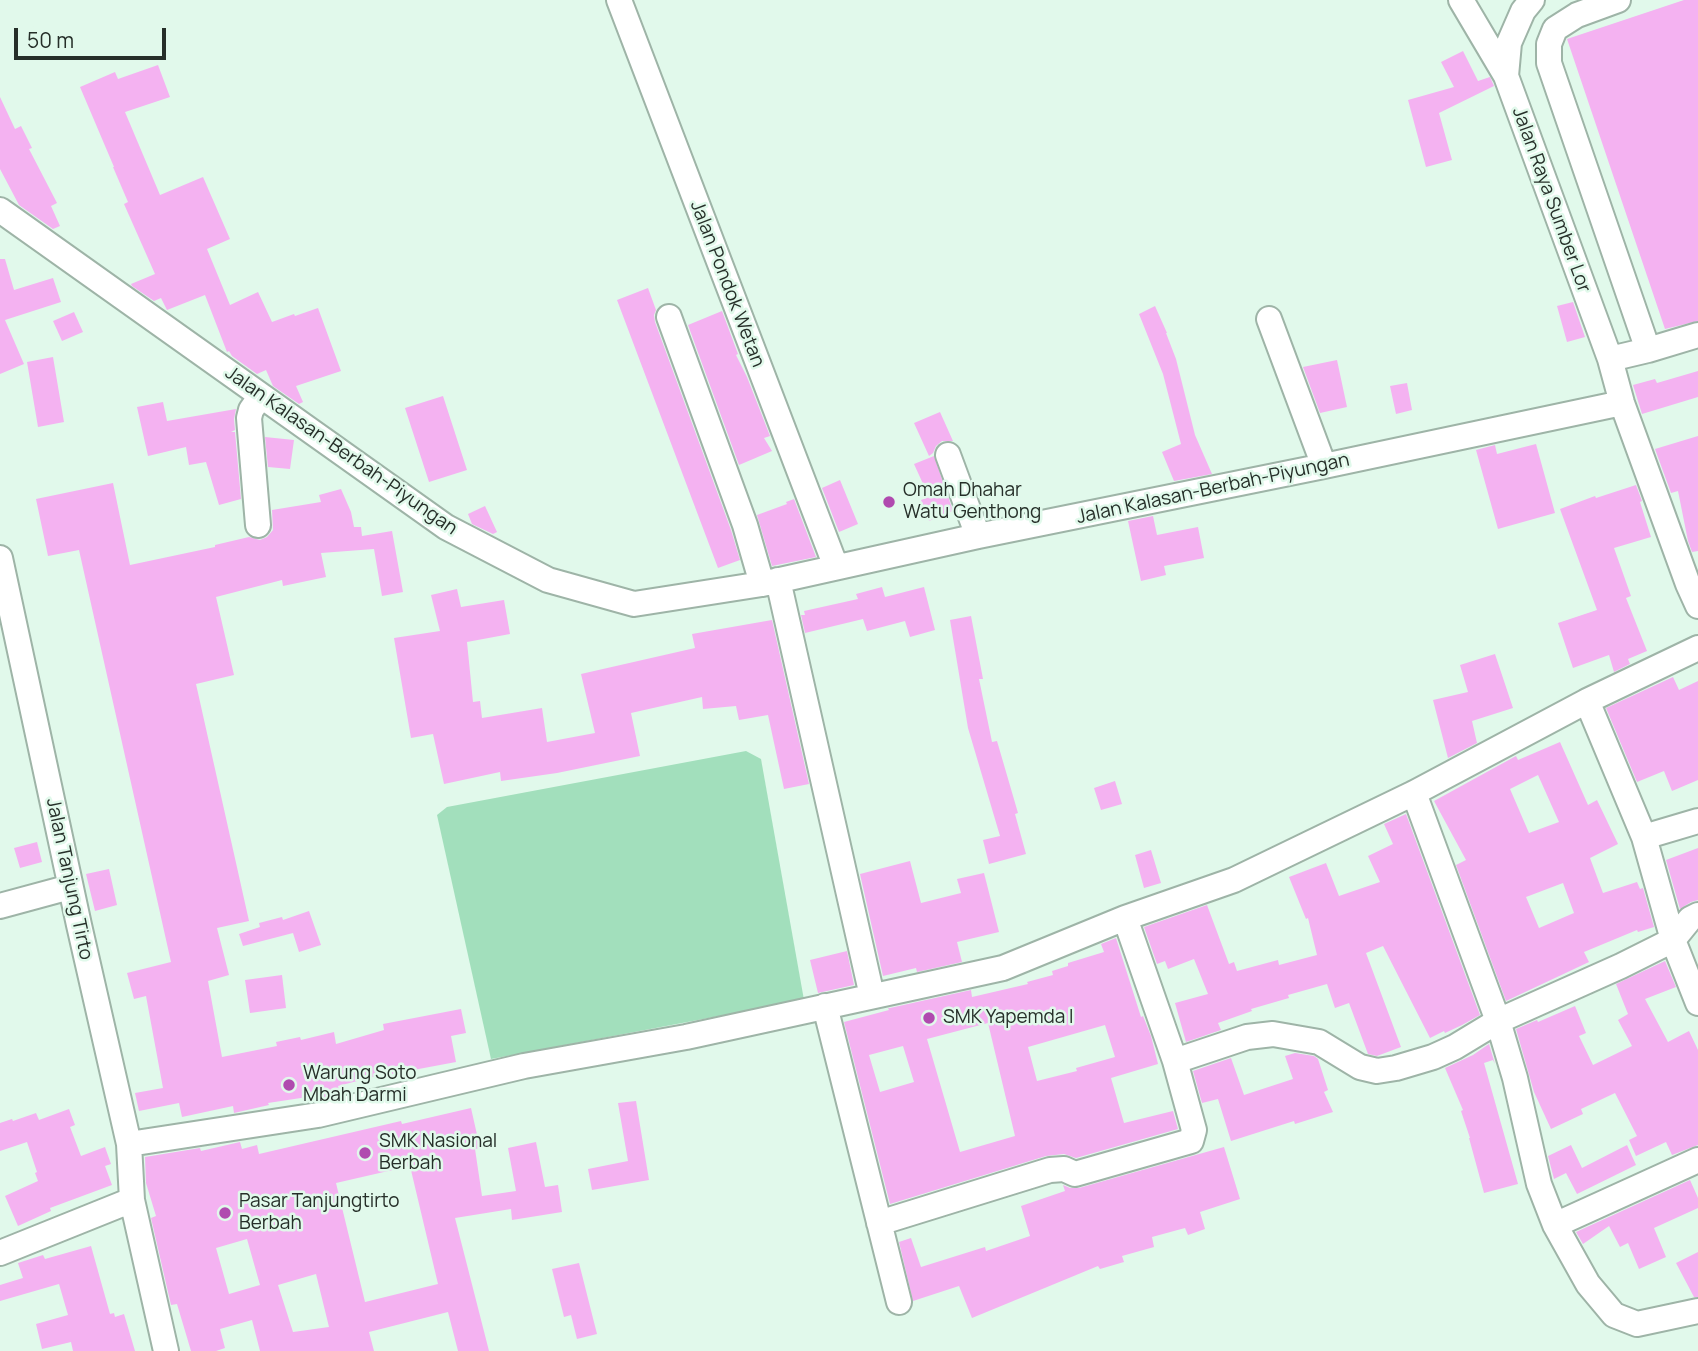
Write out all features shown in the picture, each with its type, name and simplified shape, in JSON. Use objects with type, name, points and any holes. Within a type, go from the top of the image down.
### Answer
[{"type":"street","name":"Jalan Pondok Wetan","points":[[619,0],[836,567]]},
{"type":"street","points":[[1461,0],[1506,76]]},
{"type":"street","name":"Jalan Raya Sumber Lor","points":[[1532,0],[1523,11],[1509,43],[1506,76],[1610,359],[1622,403],[1698,606]]},
{"type":"street","points":[[1618,0],[1577,15],[1555,29],[1549,44],[1549,63],[1648,350]]},
{"type":"street","name":"Jalan Kalasan-Berbah-Piyungan","points":[[0,210],[446,527],[548,580],[634,604],[770,582],[978,536],[1622,403]]},
{"type":"street","points":[[669,317],[745,525],[787,614],[872,996]]},
{"type":"street","points":[[1269,318],[1324,466]]},
{"type":"street","points":[[1610,359],[1698,335]]},
{"type":"street","points":[[258,525],[249,418],[261,396]]},
{"type":"street","points":[[948,454],[978,536]]},
{"type":"street","name":"Jalan Tanjung Tirto","points":[[1,565],[129,1144],[132,1200],[166,1351]]},
{"type":"street","points":[[129,1144],[318,1115],[524,1066],[686,1037],[1003,968],[1125,918],[1234,880],[1414,793],[1587,701],[1698,648]]},
{"type":"street","points":[[1587,701],[1644,837],[1674,940],[1698,1003]]},
{"type":"street","points":[[1414,793],[1498,1021],[1515,1078],[1539,1184],[1555,1225],[1588,1284],[1614,1315],[1637,1324],[1698,1311]]},
{"type":"street","points":[[1644,837],[1698,821]]},
{"type":"street","points":[[0,906],[71,887]]},
{"type":"street","points":[[1175,1061],[1247,1037],[1273,1034],[1319,1042],[1360,1067],[1377,1071],[1396,1068],[1455,1047],[1498,1021],[1674,940],[1690,919],[1698,915]]},
{"type":"street","points":[[879,1223],[1050,1170],[1075,1174],[1191,1141],[1194,1126],[1175,1061],[1125,918]]},
{"type":"street","points":[[825,1006],[899,1302]]},
{"type":"street","points":[[1555,1225],[1698,1160]]},
{"type":"street","points":[[1,1249],[132,1200]]},
{"type":"green space","points":[[746,751],[761,759],[804,1000],[491,1059],[437,815],[447,807]]},
{"type":"building","points":[[1684,0],[1698,0],[1698,321],[1665,329],[1567,39]]},
{"type":"building","points":[[1463,51],[1478,81],[1490,77],[1494,86],[1439,113],[1452,160],[1426,167],[1408,100],[1454,87],[1441,62]]},
{"type":"building","points":[[158,65],[170,97],[125,112],[160,195],[203,177],[230,239],[207,249],[230,305],[258,292],[272,322],[318,308],[341,371],[296,386],[303,402],[299,404],[273,386],[266,370],[257,374],[227,352],[205,295],[167,310],[161,298],[154,301],[131,284],[155,274],[124,204],[128,202],[80,87],[115,72],[118,79]]},
{"type":"building","points":[[0,97],[15,129],[21,126],[32,148],[29,149],[57,203],[51,206],[60,226],[53,229],[19,205],[0,169]]},
{"type":"building","points":[[0,259],[5,259],[14,290],[53,278],[61,302],[5,320],[24,364],[0,374]]},
{"type":"building","points":[[648,288],[656,310],[655,322],[740,560],[718,568],[617,300]]},
{"type":"building","points":[[1573,302],[1585,337],[1567,342],[1557,306]]},
{"type":"building","points":[[1155,306],[1176,359],[1195,435],[1212,474],[1174,481],[1162,452],[1181,444],[1163,374],[1139,314]]},
{"type":"building","points":[[722,311],[738,354],[736,355],[770,436],[764,438],[772,451],[739,465],[688,325]]},
{"type":"building","points":[[74,312],[83,332],[62,341],[53,321]]},
{"type":"building","points":[[53,357],[64,422],[38,427],[27,362]]},
{"type":"building","points":[[1337,360],[1347,407],[1320,413],[1303,367]]},
{"type":"building","points":[[1698,371],[1698,397],[1642,414],[1633,385],[1655,379],[1657,383]]},
{"type":"building","points":[[1407,383],[1412,410],[1396,414],[1390,386]]},
{"type":"building","points":[[443,396],[467,470],[429,482],[405,408]]},
{"type":"building","points":[[163,402],[167,421],[236,409],[235,430],[231,432],[235,432],[241,499],[219,505],[206,462],[189,465],[186,447],[148,456],[137,407]]},
{"type":"building","points":[[940,412],[953,441],[942,441],[929,456],[914,423]]},
{"type":"building","points":[[1698,436],[1698,551],[1692,552],[1678,491],[1671,493],[1655,449]]},
{"type":"building","points":[[265,437],[294,440],[290,469],[268,467]]},
{"type":"building","points":[[1536,444],[1555,513],[1498,529],[1476,450],[1495,445],[1497,454]]},
{"type":"building","points":[[934,456],[953,511],[929,521],[921,500],[929,497],[914,464]]},
{"type":"building","points":[[840,480],[858,524],[839,532],[822,488]]},
{"type":"building","points":[[113,483],[130,565],[249,537],[260,540],[273,530],[272,510],[321,502],[319,495],[341,489],[354,527],[361,527],[362,536],[392,531],[403,592],[382,596],[374,549],[321,553],[326,577],[283,586],[282,580],[216,597],[234,675],[196,684],[249,921],[217,928],[229,975],[208,981],[222,1057],[277,1046],[276,1042],[300,1037],[301,1040],[334,1032],[336,1044],[384,1030],[383,1024],[461,1009],[466,1033],[451,1036],[456,1062],[392,1072],[338,1086],[340,1094],[315,1100],[314,1096],[268,1103],[269,1105],[234,1113],[233,1106],[182,1117],[179,1103],[139,1111],[135,1093],[163,1088],[146,996],[134,999],[127,973],[171,962],[79,550],[48,556],[36,499]]},
{"type":"building","points":[[1636,485],[1651,537],[1614,548],[1631,596],[1626,598],[1647,651],[1628,659],[1630,664],[1614,672],[1609,655],[1573,668],[1558,623],[1597,610],[1560,509]]},
{"type":"building","points":[[794,499],[816,557],[772,566],[757,515]]},
{"type":"building","points":[[485,506],[497,532],[493,534],[472,524],[468,514]]},
{"type":"building","points":[[1153,516],[1157,535],[1198,527],[1204,558],[1164,566],[1166,575],[1141,581],[1128,521]]},
{"type":"building","points":[[882,587],[885,597],[924,587],[935,630],[910,637],[905,621],[867,631],[863,619],[805,633],[801,615],[805,615],[804,611],[858,599],[856,594]]},
{"type":"building","points":[[457,589],[461,607],[504,600],[510,634],[467,642],[473,702],[480,701],[482,718],[542,708],[547,742],[595,733],[581,674],[695,648],[692,634],[772,620],[809,784],[784,789],[768,715],[739,720],[736,706],[703,709],[702,697],[631,713],[640,756],[501,781],[500,772],[444,784],[433,734],[411,738],[394,638],[440,631],[431,595]]},
{"type":"building","points":[[971,616],[983,679],[979,679],[992,742],[997,741],[1018,813],[1015,814],[1026,854],[989,864],[983,840],[1000,836],[968,728],[950,620]]},
{"type":"building","points":[[1495,654],[1513,708],[1472,721],[1477,743],[1448,758],[1433,700],[1468,692],[1460,665]]},
{"type":"building","points":[[1673,677],[1679,690],[1698,681],[1698,780],[1672,791],[1664,771],[1637,782],[1606,708]]},
{"type":"building","points":[[1560,742],[1588,805],[1597,800],[1618,844],[1590,858],[1603,893],[1637,882],[1640,889],[1643,888],[1654,927],[1638,932],[1637,930],[1584,952],[1589,962],[1506,1001],[1456,865],[1466,860],[1434,801],[1516,756],[1518,760]],"holes":[[[1538,775],[1559,822],[1529,833],[1510,789]],[[1563,883],[1574,913],[1539,928],[1526,897]]]},
{"type":"building","points":[[1115,781],[1122,804],[1101,810],[1094,788]]},
{"type":"building","points":[[1406,814],[1480,1015],[1430,1038],[1383,946],[1366,953],[1401,1047],[1377,1056],[1368,1054],[1349,1003],[1335,1008],[1327,984],[1251,1009],[1252,1011],[1218,1023],[1221,1030],[1186,1042],[1175,1003],[1208,994],[1194,959],[1168,969],[1165,961],[1157,964],[1144,927],[1207,905],[1229,964],[1234,962],[1237,971],[1278,960],[1279,965],[1317,955],[1308,918],[1306,919],[1289,877],[1326,863],[1339,896],[1380,882],[1368,856],[1393,844],[1384,824]]},
{"type":"building","points":[[37,842],[42,862],[20,868],[14,848]]},
{"type":"building","points":[[1698,848],[1698,900],[1680,909],[1666,860]]},
{"type":"building","points":[[1151,850],[1161,883],[1144,888],[1135,855]]},
{"type":"building","points":[[910,861],[921,903],[961,893],[957,879],[984,873],[999,932],[957,942],[962,962],[917,972],[916,968],[883,976],[860,874]]},
{"type":"building","points":[[109,869],[117,905],[95,911],[86,874]]},
{"type":"building","points":[[309,911],[321,945],[299,952],[293,933],[243,946],[239,934],[260,927],[259,923],[282,917],[283,920]]},
{"type":"building","points":[[1116,938],[1141,1017],[1143,1016],[1151,1036],[1158,1064],[1111,1078],[1124,1123],[1173,1111],[1178,1129],[1076,1158],[1064,1154],[1046,1156],[890,1204],[844,1022],[889,1010],[888,1008],[971,990],[972,997],[1028,984],[1027,982],[1053,975],[1052,971],[1068,966],[1068,963],[1104,952],[1101,944]],"holes":[[[988,1023],[1015,1136],[960,1152],[927,1039]],[[1105,1025],[1115,1057],[1076,1068],[1077,1071],[1037,1081],[1028,1047]],[[903,1046],[914,1082],[880,1092],[869,1055]]]},
{"type":"building","points":[[847,951],[854,985],[818,993],[810,960]]},
{"type":"building","points":[[1665,961],[1676,987],[1645,999],[1668,1042],[1689,1031],[1698,1050],[1698,1145],[1672,1155],[1666,1142],[1636,1156],[1629,1140],[1637,1136],[1615,1093],[1581,1109],[1583,1114],[1551,1129],[1534,1092],[1516,1029],[1575,1006],[1586,1033],[1579,1036],[1593,1065],[1632,1046],[1618,1020],[1628,1014],[1616,984]]},
{"type":"building","points":[[282,975],[286,1008],[250,1013],[245,980]]},
{"type":"building","points":[[1489,1044],[1495,1064],[1493,1060],[1484,1063],[1518,1184],[1484,1193],[1461,1111],[1463,1110],[1445,1068]]},
{"type":"building","points":[[1295,1053],[1318,1059],[1328,1090],[1324,1092],[1333,1112],[1231,1141],[1218,1099],[1202,1103],[1193,1071],[1231,1058],[1244,1095],[1293,1079],[1285,1056]]},
{"type":"building","points":[[636,1101],[649,1180],[592,1190],[588,1169],[628,1161],[618,1103]]},
{"type":"building","points":[[471,1108],[480,1148],[475,1149],[482,1196],[516,1191],[508,1148],[536,1142],[545,1187],[558,1185],[562,1212],[512,1220],[511,1209],[455,1218],[489,1351],[458,1351],[448,1312],[369,1332],[374,1351],[260,1351],[252,1320],[220,1329],[225,1348],[216,1351],[191,1351],[177,1304],[171,1305],[151,1218],[156,1216],[146,1183],[145,1157],[200,1148],[201,1151],[240,1142],[242,1149],[257,1145],[259,1154],[401,1121],[402,1124]],"holes":[[[410,1166],[438,1284],[365,1302],[336,1183]],[[247,1239],[260,1285],[229,1294],[216,1248]],[[316,1274],[329,1327],[293,1332],[278,1285]]]},
{"type":"building","points":[[69,1109],[75,1125],[70,1127],[81,1156],[105,1147],[111,1164],[105,1166],[112,1185],[50,1208],[51,1211],[18,1226],[5,1196],[38,1181],[37,1172],[27,1142],[0,1151],[0,1123],[36,1113],[39,1120]]},
{"type":"building","points":[[1571,1145],[1582,1168],[1627,1145],[1636,1165],[1577,1194],[1566,1173],[1554,1179],[1548,1156]]},
{"type":"building","points":[[1224,1147],[1240,1199],[1200,1212],[1205,1229],[1188,1235],[1185,1228],[1152,1237],[1154,1247],[1122,1256],[1124,1262],[1100,1269],[1098,1266],[972,1318],[959,1286],[913,1301],[899,1242],[911,1238],[921,1267],[985,1247],[986,1251],[1030,1236],[1021,1206],[1065,1191],[1063,1185],[1079,1188]]},
{"type":"building","points":[[1690,1180],[1698,1198],[1698,1208],[1654,1228],[1666,1257],[1639,1269],[1628,1243],[1620,1247],[1609,1226],[1583,1244],[1576,1232]]},
{"type":"building","points":[[91,1246],[110,1314],[114,1313],[115,1317],[124,1314],[135,1351],[73,1351],[71,1342],[42,1349],[36,1324],[68,1315],[59,1284],[0,1301],[0,1285],[23,1278],[18,1263],[43,1255],[45,1259]]},
{"type":"building","points":[[1698,1252],[1698,1297],[1694,1297],[1676,1263]]},
{"type":"building","points":[[579,1263],[597,1334],[577,1339],[571,1315],[564,1317],[552,1269]]},
{"type":"place","name":"Omah Dhahar Watu Genthong","points":[[889,502]]},
{"type":"place","name":"SMK Yapemda I","points":[[929,1018]]},
{"type":"place","name":"Warung Soto Mbah Darmi","points":[[289,1085]]},
{"type":"place","name":"SMK Nasional Berbah","points":[[365,1153]]},
{"type":"place","name":"Pasar Tanjungtirto Berbah","points":[[225,1213]]}]
